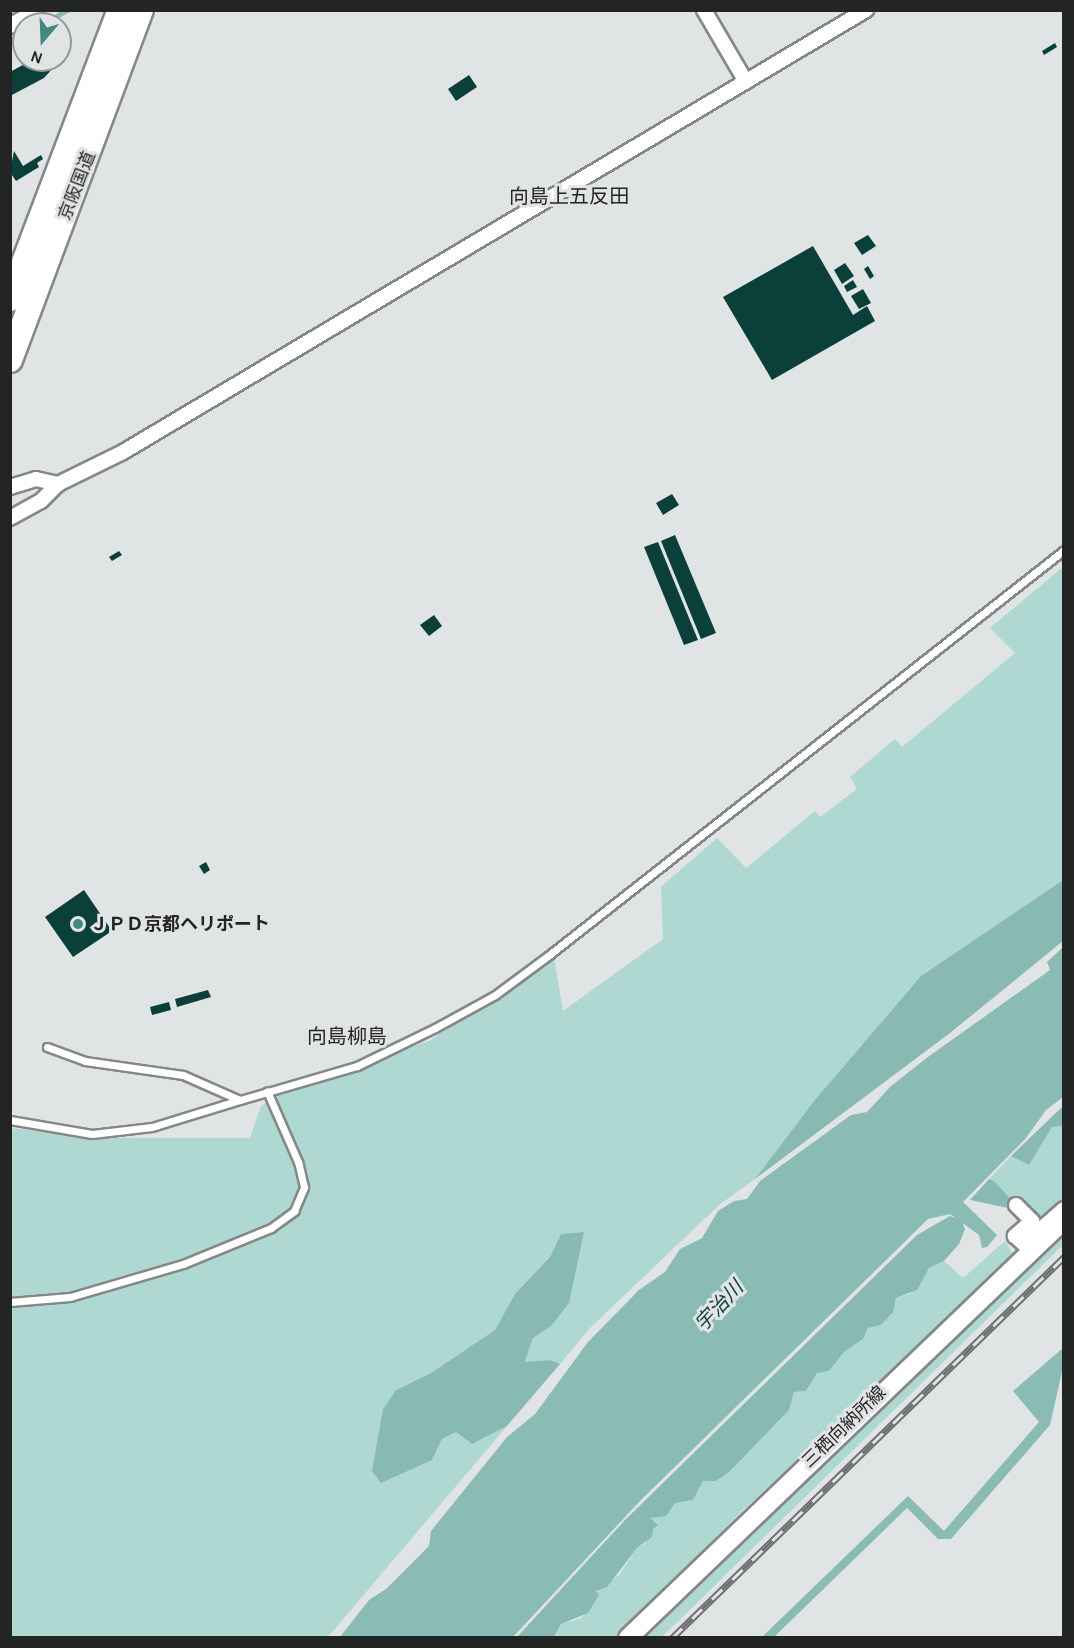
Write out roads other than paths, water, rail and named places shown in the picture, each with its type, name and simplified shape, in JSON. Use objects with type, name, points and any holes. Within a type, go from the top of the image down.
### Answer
[{"type":"highway","name":"京阪国道","points":[[10,299],[120,10]]},
{"type":"highway","name":"京阪国道","points":[[10,360],[141,10]]},
{"type":"main road","name":"三栖向納所線","points":[[628,1638],[1064,1220]]},
{"type":"street","points":[[10,26],[37,10]]},
{"type":"street","points":[[704,10],[746,82]]},
{"type":"street","points":[[10,518],[41,501],[58,484],[123,452],[866,10]]},
{"type":"street","points":[[10,487],[36,479],[58,484]]},
{"type":"street","points":[[1016,1205],[1032,1221],[1015,1236],[1024,1244],[1064,1209]]},
{"type":"lane","points":[[10,1120],[92,1134],[152,1126],[357,1066],[495,995],[1064,550]]},
{"type":"lane","points":[[47,1047],[86,1061],[183,1075],[240,1100]]},
{"type":"lane","points":[[10,1302],[70,1297],[183,1264],[271,1228],[294,1211],[304,1187],[298,1162],[267,1091]]},
{"type":"water","name":"宇治川","points":[[1063,947],[1063,1097],[1046,1110],[1026,1138],[963,1202],[997,1235],[987,1247],[982,1248],[979,1235],[950,1214],[928,1219],[640,1501],[513,1637],[340,1637],[369,1600],[386,1589],[429,1546],[431,1531],[507,1437],[535,1414],[588,1342],[639,1290],[665,1272],[680,1249],[702,1238],[718,1211],[734,1201],[747,1199],[760,1181],[851,1115],[867,1112],[891,1086],[928,1057],[1050,970],[1047,962]]},
{"type":"water","points":[[1063,1348],[1063,1367],[1050,1425],[951,1539],[938,1539],[907,1508],[774,1637],[762,1637],[908,1496],[944,1531],[1039,1422],[1013,1391]]},
{"type":"waterway","points":[[63,12],[67,10]]},
{"type":"railway","points":[[672,1638],[1064,1257]]},
{"type":"place","name":"ＪＰＤ京都ヘリポート","points":[[78,924]]},
{"type":"district","name":"向島上五反田","points":[[569,196]]},
{"type":"district","name":"向島柳島","points":[[347,1036]]}]
